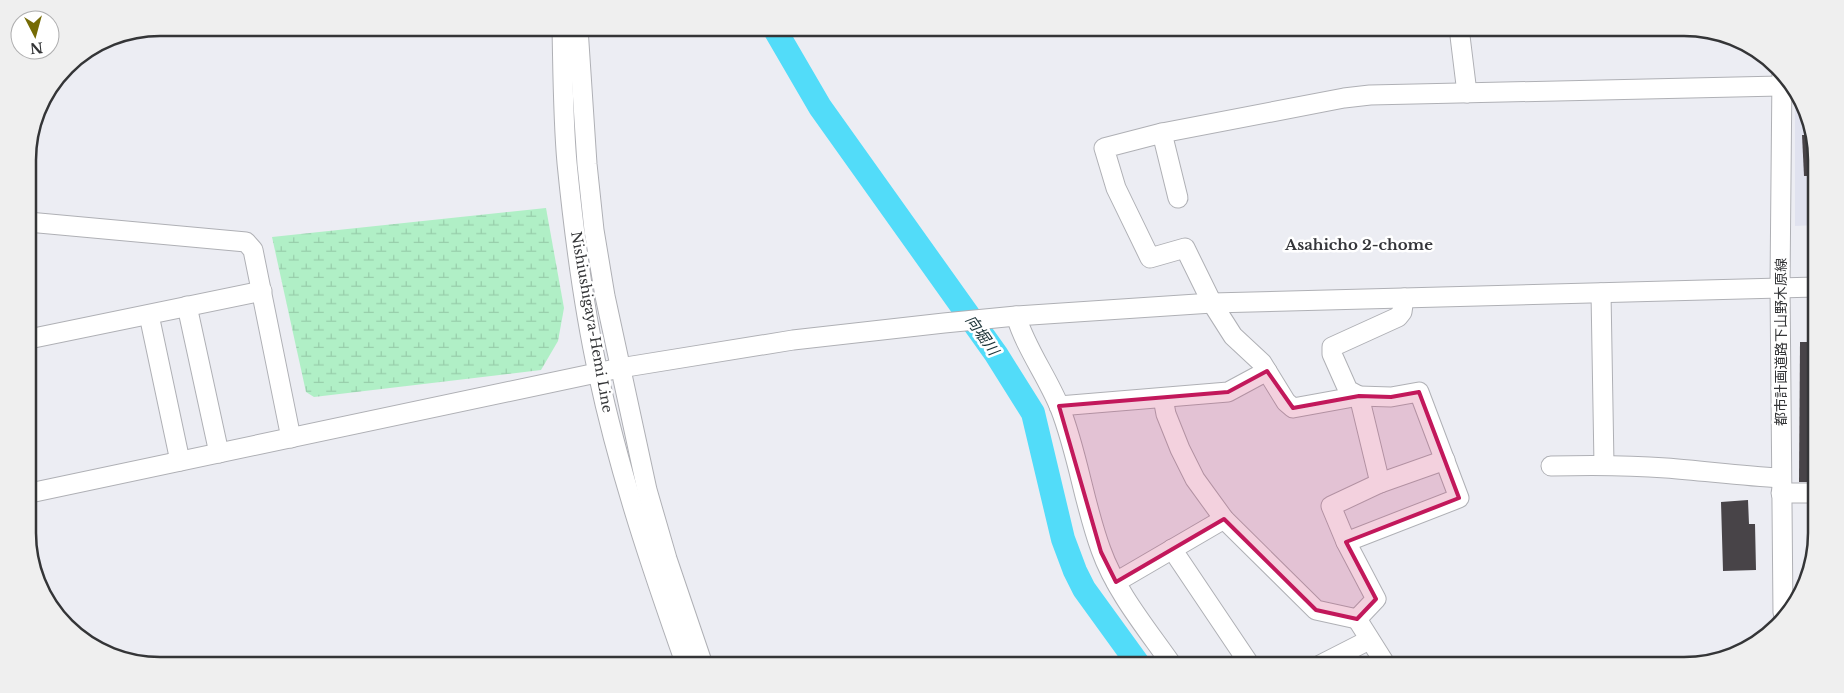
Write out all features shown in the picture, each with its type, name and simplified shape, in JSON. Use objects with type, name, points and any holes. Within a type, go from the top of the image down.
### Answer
[{"type":"street","points":[[1460,36],[1467,94]]},
{"type":"street","name":"Nishiushigaya-Hemi Line","points":[[562,37],[567,162],[586,305],[598,372],[609,419],[648,558],[683,657]]},
{"type":"street","name":"Nishiushigaya-Hemi Line","points":[[578,37],[582,109],[594,230],[620,368],[647,490],[667,559],[700,657]]},
{"type":"street","points":[[1346,542],[1459,498],[1419,392],[1392,397],[1359,396],[1293,408],[1286,402],[1262,363],[1233,336],[1212,303],[1185,248],[1150,258],[1116,188],[1104,148],[1162,133],[1344,98],[1370,95],[1467,94],[1777,79]]},
{"type":"street","name":"都市計画道路下山野木原線","points":[[1782,85],[1780,286],[1783,607]]},
{"type":"street","points":[[1162,133],[1178,198]]},
{"type":"street","points":[[37,223],[246,242],[253,250],[291,438]]},
{"type":"street","points":[[36,492],[598,372],[793,340],[990,318],[1212,303],[1601,293],[1780,286],[1808,287]]},
{"type":"street","points":[[37,337],[262,291]]},
{"type":"street","points":[[1601,293],[1604,465]]},
{"type":"street","points":[[1380,483],[1359,396],[1348,390],[1332,354],[1332,347],[1398,317],[1402,312],[1404,298]]},
{"type":"street","points":[[187,306],[219,453]]},
{"type":"street","points":[[149,315],[180,461]]},
{"type":"street","points":[[1016,316],[1022,335],[1059,406],[1070,437],[1090,518],[1101,552],[1116,582],[1166,656]]},
{"type":"street","points":[[1059,406],[1228,392],[1267,371]]},
{"type":"street","points":[[1163,398],[1166,414],[1195,479],[1224,519],[1316,610],[1357,619],[1380,656]]},
{"type":"street","points":[[1357,619],[1376,599],[1346,542],[1331,506],[1380,483],[1445,460]]},
{"type":"street","points":[[1551,466],[1604,465],[1666,468],[1708,473],[1808,491]]},
{"type":"street","points":[[1116,582],[1224,519]]},
{"type":"street","points":[[1172,549],[1244,656]]},
{"type":"street","points":[[1337,656],[1369,640]]},
{"type":"highlighted area","points":[[1267,371],[1293,408],[1359,396],[1391,397],[1419,392],[1459,498],[1346,542],[1376,599],[1357,619],[1316,610],[1224,519],[1116,582],[1101,552],[1059,406],[1228,392]]},
{"type":"shaded area","points":[[1795,105],[1804,128],[1807,144],[1808,225],[1795,226]]},
{"type":"green space","points":[[546,208],[564,308],[558,341],[541,370],[314,397],[306,392],[272,237]]},
{"type":"building","points":[[1802,135],[1805,135],[1808,160],[1808,176],[1804,176]]},
{"type":"building","points":[[1800,342],[1808,342],[1808,482],[1799,482]]},
{"type":"building","points":[[1748,500],[1749,524],[1755,524],[1756,570],[1723,571],[1721,502]]},
{"type":"waterway","name":"向堀川","points":[[779,37],[820,107],[996,354],[1033,413],[1063,539],[1075,571],[1084,589],[1133,656]]},
{"type":"district","name":"Asahicho 2-chome","points":[[1359,245]]}]
